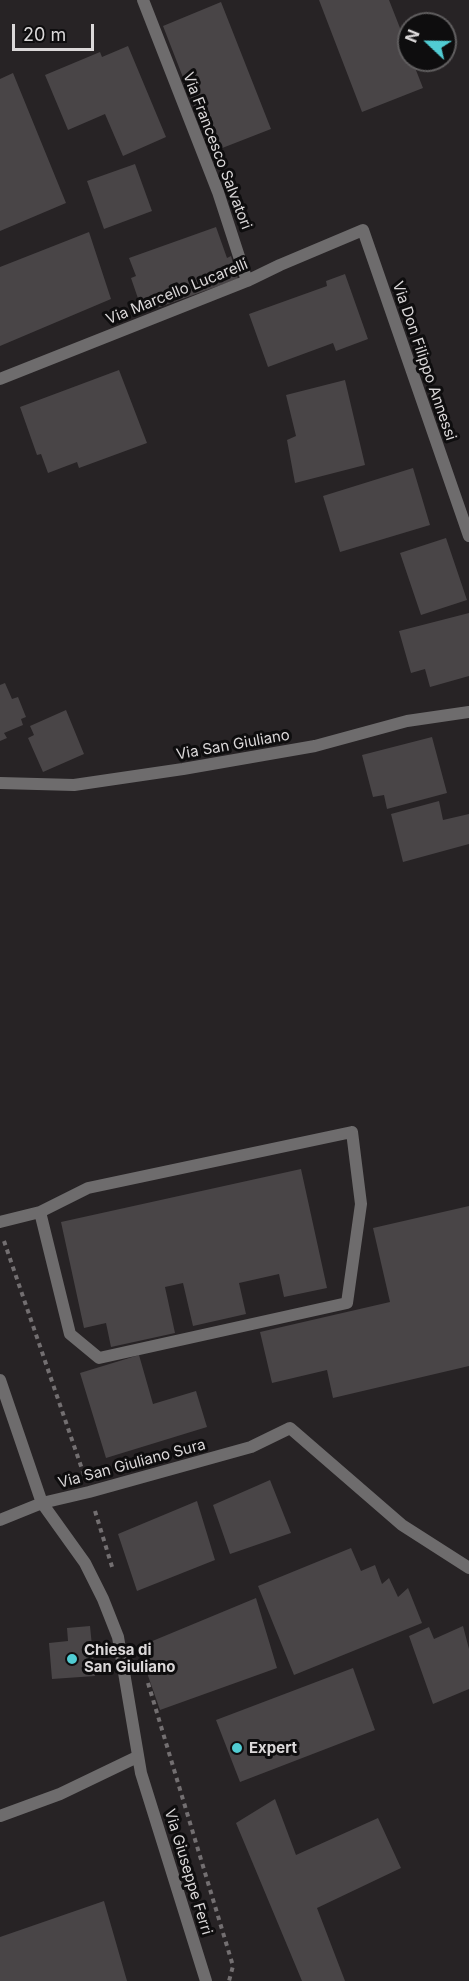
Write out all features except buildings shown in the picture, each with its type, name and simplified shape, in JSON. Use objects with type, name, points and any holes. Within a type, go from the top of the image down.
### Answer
[{"type":"street","name":"Via Francesco Salvatori","points":[[143,0],[218,192],[247,281]]},
{"type":"street","name":"Via Marcello Lucarelli","points":[[0,379],[247,281],[363,230]]},
{"type":"street","name":"Via Don Filippo Annessi","points":[[363,230],[469,536]]},
{"type":"street","name":"Via San Giuliano","points":[[0,783],[85,784],[315,746],[407,721],[469,712]]},
{"type":"street","points":[[0,1222],[40,1212],[88,1188],[352,1132],[361,1204],[347,1303],[99,1358],[70,1334],[40,1212]]},
{"type":"street","points":[[0,1380],[42,1503],[0,1520]]},
{"type":"street","name":"Via San Giuliano Sura","points":[[141,1773],[118,1637],[85,1563],[42,1503],[251,1447],[290,1428],[402,1525],[469,1568]]},
{"type":"street","points":[[0,1816],[60,1794],[137,1757]]},
{"type":"street","name":"Via Giuseppe Ferri","points":[[141,1773],[206,1981]]},
{"type":"path","points":[[0,1230],[81,1468]]},
{"type":"path","points":[[97,1519],[114,1574]]},
{"type":"path","points":[[145,1673],[233,1966],[229,1981]]},
{"type":"place","name":"Chiesa di San Giuliano","points":[[72,1659]]},
{"type":"place","name":"Expert","points":[[237,1748]]}]
